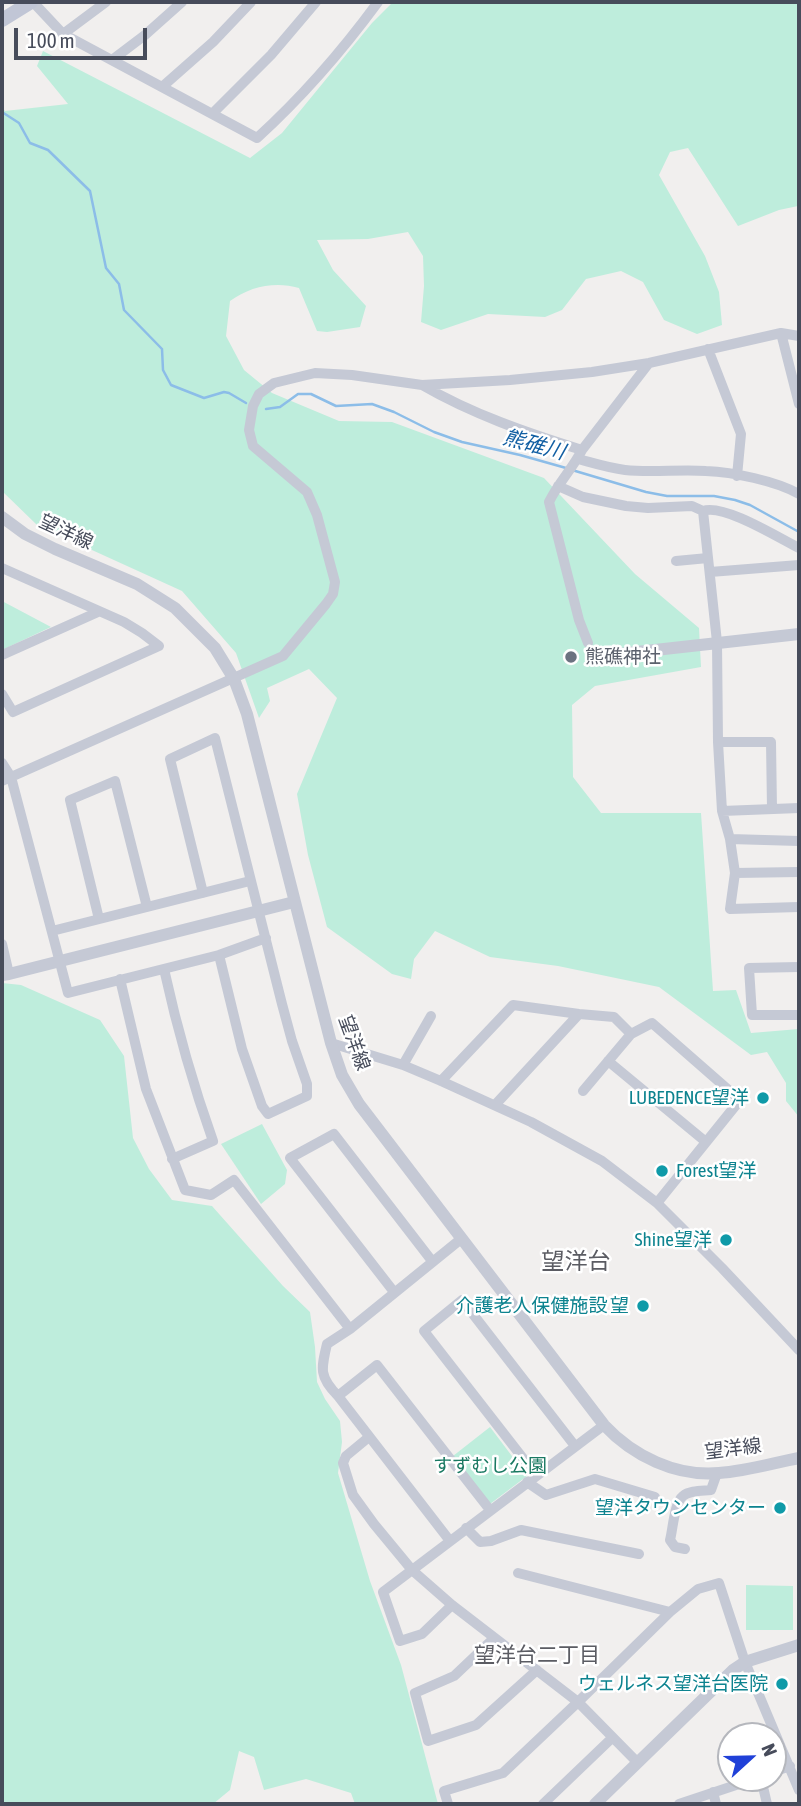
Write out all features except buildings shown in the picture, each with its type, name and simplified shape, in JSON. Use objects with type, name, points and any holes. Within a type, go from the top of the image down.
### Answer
[{"type":"main road","points":[[2,20],[32,2]]},
{"type":"street","points":[[32,2],[62,34],[257,138],[316,78],[378,2]]},
{"type":"street","points":[[62,34],[106,2]]},
{"type":"street","points":[[111,60],[145,35],[182,2]]},
{"type":"street","points":[[162,87],[196,58],[251,2]]},
{"type":"street","points":[[212,114],[263,64],[316,2]]},
{"type":"street","points":[[781,333],[799,404]]},
{"type":"street","points":[[6,779],[283,656],[327,604],[333,594],[335,582],[317,515],[307,492],[253,446],[249,430],[258,394],[274,383],[315,373],[352,375],[422,385],[510,380],[649,363],[781,333],[799,336]]},
{"type":"street","points":[[708,349],[741,434],[737,476]]},
{"type":"street","points":[[588,643],[579,620],[550,502],[566,474],[649,363]]},
{"type":"street","points":[[422,385],[478,413],[552,441],[578,458],[625,470],[707,471],[770,482],[799,494]]},
{"type":"street","points":[[558,486],[583,497],[626,506],[692,506],[703,511],[716,509],[735,515],[799,548]]},
{"type":"street","points":[[703,511],[717,642],[722,811],[735,873],[730,909],[799,907]]},
{"type":"street","name":"望洋線","points":[[2,517],[25,534],[55,549],[137,584],[175,608],[215,648],[234,679],[247,714],[331,1043],[342,1075],[359,1104],[604,1425],[632,1449],[652,1461],[676,1469],[717,1473],[799,1458]]},
{"type":"street","points":[[676,561],[708,558]]},
{"type":"street","points":[[710,572],[799,565]]},
{"type":"street","points":[[2,568],[124,622],[159,646],[13,712],[2,694]]},
{"type":"street","points":[[2,655],[98,612]]},
{"type":"street","points":[[619,654],[799,634]]},
{"type":"street","points":[[203,893],[170,759],[215,738],[292,1041],[307,1084],[307,1096],[268,1114],[262,1105],[242,1049],[219,955]]},
{"type":"street","points":[[718,742],[771,743],[772,809]]},
{"type":"street","points":[[2,763],[68,993],[219,955],[266,938]]},
{"type":"street","points":[[99,919],[70,800],[115,782],[147,907]]},
{"type":"street","points":[[722,811],[799,808]]},
{"type":"street","points":[[730,839],[799,841]]},
{"type":"street","points":[[735,873],[799,872]]},
{"type":"street","points":[[52,931],[250,881]]},
{"type":"street","points":[[2,944],[5,974],[294,902]]},
{"type":"street","points":[[799,967],[749,968],[752,1015],[799,1015]]},
{"type":"street","points":[[164,969],[178,1033],[213,1141],[172,1159]]},
{"type":"street","points":[[120,979],[146,1089],[185,1190],[211,1195],[234,1180],[350,1329]]},
{"type":"street","points":[[441,1081],[513,1004],[614,1017],[631,1034]]},
{"type":"street","points":[[495,1105],[579,1014]]},
{"type":"street","points":[[403,1065],[431,1016]]},
{"type":"street","points":[[583,1091],[631,1034],[652,1023],[740,1100],[657,1203]]},
{"type":"street","points":[[331,1043],[403,1065],[441,1081],[495,1105],[602,1161],[657,1203],[799,1350]]},
{"type":"street","points":[[608,1061],[706,1142]]},
{"type":"street","points":[[394,1292],[290,1158],[334,1134],[432,1261]]},
{"type":"street","points":[[450,1541],[329,1387],[321,1370],[327,1344],[350,1329],[461,1239]]},
{"type":"street","points":[[575,1446],[462,1300],[424,1331],[546,1495],[595,1479],[655,1497]]},
{"type":"street","points":[[338,1396],[377,1365],[490,1510]]},
{"type":"street","points":[[452,1605],[422,1634],[400,1641],[383,1592],[604,1425]]},
{"type":"street","points":[[369,1437],[346,1456],[343,1463],[353,1495],[374,1524],[412,1570],[452,1605],[578,1703],[637,1762]]},
{"type":"street","points":[[685,1549],[675,1547],[670,1540],[678,1502],[691,1492],[711,1490],[717,1473]]},
{"type":"street","points":[[466,1528],[480,1542],[491,1541],[521,1530],[639,1554]]},
{"type":"street","points":[[518,1573],[670,1612]]},
{"type":"street","points":[[449,1804],[444,1791],[503,1773],[670,1612],[698,1589],[719,1583],[745,1662],[799,1790]]},
{"type":"street","points":[[494,1638],[454,1676],[415,1693],[428,1741],[476,1725],[537,1670]]},
{"type":"street","points":[[597,1803],[733,1670],[745,1662],[799,1645]]},
{"type":"street","points":[[543,1804],[612,1738]]},
{"type":"street","points":[[679,1804],[717,1791]]},
{"type":"street","points":[[713,1792],[716,1804]]},
{"type":"green space","points":[[393,2],[799,2],[799,208],[779,210],[738,226],[688,148],[670,152],[659,175],[705,256],[719,292],[722,325],[697,334],[664,320],[643,282],[621,271],[586,279],[562,310],[545,317],[488,314],[441,330],[421,322],[423,256],[408,232],[368,239],[317,240],[333,270],[366,306],[360,327],[317,331],[299,288],[272,285],[255,288],[230,301],[226,336],[244,370],[272,393],[339,421],[392,422],[544,478],[635,574],[699,628],[701,667],[595,686],[572,705],[573,777],[601,813],[701,813],[713,991],[736,990],[751,1033],[799,1029],[799,1117],[786,1101],[786,1083],[767,1052],[751,1055],[659,987],[558,966],[490,957],[435,931],[414,959],[411,979],[392,974],[327,927],[308,855],[297,794],[337,698],[309,669],[267,688],[270,701],[259,718],[236,653],[182,591],[37,525],[2,491],[2,107],[5,111],[68,104],[37,66],[43,51],[250,158],[282,133],[372,23]]},
{"type":"green space","points":[[2,601],[51,627],[2,650]]},
{"type":"green space","points":[[2,983],[21,985],[100,1020],[124,1056],[133,1138],[149,1169],[172,1200],[212,1206],[283,1286],[310,1312],[317,1382],[340,1421],[342,1442],[338,1473],[370,1581],[401,1665],[438,1804],[355,1804],[351,1793],[306,1779],[264,1790],[254,1757],[239,1751],[230,1790],[213,1804],[2,1804]]},
{"type":"green space","points":[[262,1124],[287,1170],[285,1184],[261,1204],[221,1144]]},
{"type":"green space","name":"すずむし公園","points":[[490,1427],[527,1476],[490,1504],[453,1456]]},
{"type":"green space","points":[[746,1585],[793,1586],[793,1630],[746,1630]]},
{"type":"waterway","name":"熊碓川","points":[[2,112],[19,123],[30,143],[48,150],[90,191],[106,268],[119,284],[124,310],[162,349],[163,370],[171,385],[204,398],[229,393],[246,403]]},
{"type":"waterway","name":"熊碓川","points":[[266,409],[280,407],[298,394],[311,394],[336,406],[372,404],[462,442],[566,468]]},
{"type":"waterway","name":"熊碓川","points":[[572,470],[667,496],[714,496],[735,500],[750,505],[799,532]]},
{"type":"place","name":"熊礁神社","points":[[571,657]]},
{"type":"place","name":"LUBEDENCE望洋","points":[[763,1098]]},
{"type":"place","name":"Forest望洋","points":[[662,1171]]},
{"type":"place","name":"Shine望洋","points":[[726,1240]]},
{"type":"place","name":"介護老人保健施設 望","points":[[643,1306]]},
{"type":"place","name":"望洋タウンセンター","points":[[780,1508]]},
{"type":"place","name":"ウェルネス望洋台医院","points":[[782,1684]]},
{"type":"district","name":"望洋台","points":[[576,1262]]},
{"type":"district","name":"望洋台二丁目","points":[[537,1655]]}]
